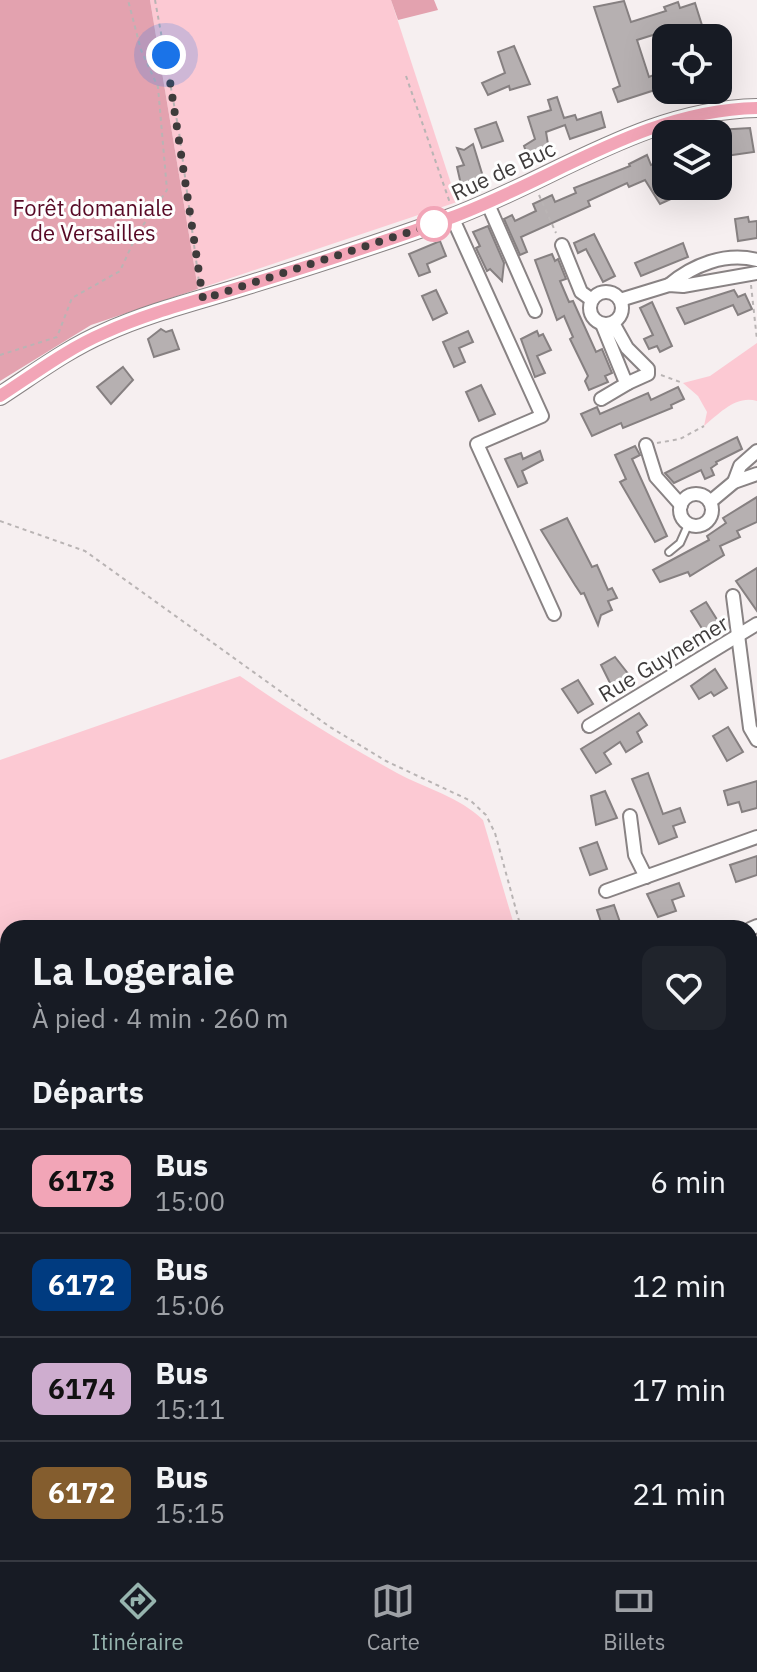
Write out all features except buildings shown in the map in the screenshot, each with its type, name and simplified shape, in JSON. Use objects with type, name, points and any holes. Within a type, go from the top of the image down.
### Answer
[{"type":"street","name":"Rue de Buc","points":[[0,396],[104,333],[452,217],[616,142],[688,115],[721,109],[757,108]]},
{"type":"street","points":[[487,202],[535,311]]},
{"type":"street","points":[[452,217],[542,416],[477,444],[554,614]]},
{"type":"street","points":[[562,245],[581,292],[592,300]]},
{"type":"street","points":[[669,285],[703,263],[731,257],[757,260]]},
{"type":"street","points":[[592,300],[604,292],[620,300],[669,285],[753,275]]},
{"type":"street","points":[[592,300],[591,314],[608,323],[648,369],[648,374],[601,399]]},
{"type":"street","points":[[608,323],[622,310],[620,300]]},
{"type":"street","points":[[608,323],[628,383]]},
{"type":"street","points":[[646,445],[656,477],[681,505]]},
{"type":"street","points":[[734,482],[740,466],[757,451]]},
{"type":"street","points":[[710,502],[734,482],[757,474]]},
{"type":"street","points":[[697,494],[710,502],[713,512],[708,522],[699,526],[688,525],[681,516],[681,505],[687,497],[697,494]]},
{"type":"street","points":[[733,596],[750,728],[757,740]]},
{"type":"street","name":"Rue Guynemer","points":[[589,726],[757,624]]},
{"type":"street","points":[[630,816],[635,855],[646,877]]},
{"type":"street","points":[[606,891],[757,837]]},
{"type":"lane","points":[[669,552],[680,543],[688,525]]},
{"type":"path","points":[[0,355],[57,337],[72,298],[120,271],[137,234],[167,190],[158,87],[141,50],[128,0]]},
{"type":"path","points":[[155,0],[203,299]]},
{"type":"path","points":[[406,76],[452,217]]},
{"type":"path","points":[[533,181],[562,245]]},
{"type":"path","points":[[753,275],[757,340]]},
{"type":"path","points":[[648,374],[683,383]]},
{"type":"path","points":[[646,445],[680,439],[704,426]]},
{"type":"path","points":[[0,521],[85,551],[171,611],[282,696],[386,761],[471,801],[486,815],[495,833],[519,920]]},
{"type":"shaded area","points":[[150,0],[391,0],[457,202],[198,289]]},
{"type":"shaded area","points":[[757,343],[757,401],[735,403],[704,426],[707,412],[698,396],[683,383],[710,376]]},
{"type":"shaded area","points":[[240,676],[337,739],[397,773],[453,799],[483,820],[513,920],[0,920],[0,760]]},
{"type":"green space","name":"Forêt domaniale de Versailles","points":[[0,0],[150,0],[198,289],[91,325],[0,381]]},
{"type":"green space","points":[[391,0],[434,0],[438,10],[398,20]]},
{"type":"bus line","name":"6173","points":[[0,396],[77,346],[142,318],[345,255],[452,217],[616,142],[688,115],[721,109],[757,108]]},
{"type":"route","points":[[166,55],[203,299],[434,224]]}]
